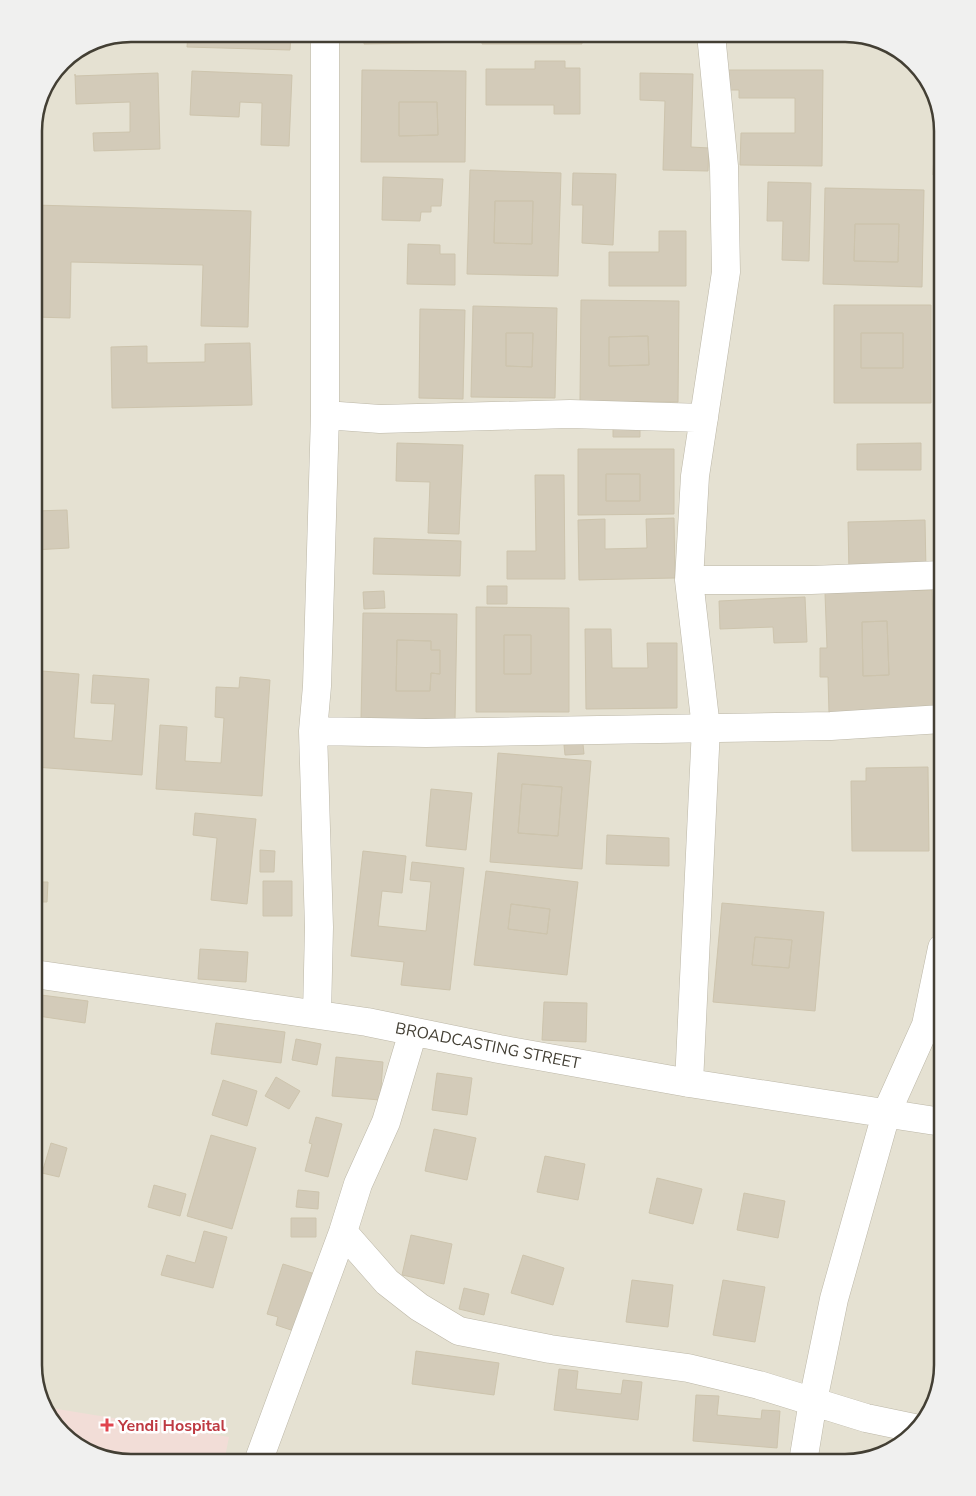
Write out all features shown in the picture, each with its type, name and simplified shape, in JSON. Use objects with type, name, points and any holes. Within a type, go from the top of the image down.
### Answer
[{"type":"street","points":[[317,1014],[319,927],[313,731],[317,686],[325,415],[325,42]]},
{"type":"street","points":[[689,1083],[706,728],[689,580],[695,476],[726,272],[724,166],[712,43]]},
{"type":"street","points":[[325,415],[380,419],[570,414],[704,418]]},
{"type":"street","points":[[689,580],[811,580],[934,575]]},
{"type":"street","points":[[313,731],[426,733],[831,726],[934,720]]},
{"type":"street","name":"BROADCASTING STREET","points":[[42,975],[368,1022],[499,1049],[689,1083],[934,1121]]},
{"type":"street","points":[[804,1454],[834,1299],[886,1114],[926,1025],[934,986]]},
{"type":"street","points":[[261,1453],[344,1232],[358,1184],[386,1122],[413,1032]]},
{"type":"street","points":[[344,1232],[387,1282],[419,1307],[458,1331],[550,1349],[688,1368],[759,1385],[866,1418],[907,1427]]},
{"type":"shaded area","points":[[120,43],[850,43],[873,47],[899,61],[922,87],[933,120],[934,132],[934,1364],[933,1376],[922,1409],[899,1435],[889,1442],[856,1453],[844,1454],[126,1453],[103,1449],[77,1435],[54,1409],[43,1376],[42,1364],[43,120],[47,103],[54,87],[73,65],[87,54],[103,47]]},
{"type":"shaded area","name":"Yendi Hospital","points":[[54,1408],[229,1437],[226,1453],[114,1452],[92,1444],[77,1435],[61,1419]]},
{"type":"building","points":[[187,42],[290,42],[290,50],[187,47]]},
{"type":"building","points":[[364,42],[450,42],[364,44]]},
{"type":"building","points":[[482,42],[582,43],[582,44],[482,44]]},
{"type":"building","points":[[535,61],[565,61],[565,68],[580,68],[580,114],[554,114],[554,105],[486,105],[486,69],[535,69]]},
{"type":"building","points":[[362,70],[466,71],[465,162],[361,162]],"holes":[[[399,102],[437,102],[438,135],[399,136]]]},
{"type":"building","points":[[728,70],[823,70],[822,166],[740,165],[741,133],[795,133],[795,98],[739,98],[739,90],[728,90]]},
{"type":"building","points":[[192,71],[292,75],[289,146],[261,145],[262,103],[240,102],[239,117],[190,115]]},
{"type":"building","points":[[158,73],[160,149],[94,151],[93,133],[130,132],[130,102],[76,104],[75,76]]},
{"type":"building","points":[[640,73],[693,74],[691,147],[709,148],[708,171],[663,170],[665,101],[640,100]]},
{"type":"building","points":[[399,102],[437,102],[438,135],[399,136]]},
{"type":"building","points":[[470,170],[561,173],[558,276],[467,274]],"holes":[[[495,201],[533,201],[532,244],[494,243]]]},
{"type":"building","points":[[573,173],[616,174],[613,245],[582,243],[583,205],[572,205]]},
{"type":"building","points":[[383,177],[443,179],[441,206],[431,206],[431,212],[421,212],[420,221],[382,220]]},
{"type":"building","points":[[768,182],[811,183],[809,261],[782,260],[783,221],[767,221]]},
{"type":"building","points":[[825,188],[924,190],[922,287],[823,284]],"holes":[[[855,224],[899,224],[898,262],[854,261]]]},
{"type":"building","points":[[495,201],[533,201],[532,244],[494,243]]},
{"type":"building","points":[[43,205],[251,211],[248,327],[201,326],[203,265],[71,262],[70,318],[43,317]]},
{"type":"building","points":[[855,224],[899,224],[898,262],[854,261]]},
{"type":"building","points":[[659,231],[686,231],[686,286],[609,286],[609,252],[659,252]]},
{"type":"building","points":[[408,244],[440,245],[440,254],[455,254],[455,285],[407,284]]},
{"type":"building","points":[[581,300],[679,301],[678,402],[580,401]],"holes":[[[648,336],[649,365],[609,366],[609,337]]]},
{"type":"building","points":[[834,305],[931,305],[931,403],[834,403]],"holes":[[[861,333],[903,333],[903,368],[861,368]]]},
{"type":"building","points":[[473,306],[557,308],[555,398],[471,397]],"holes":[[[506,333],[533,333],[532,367],[506,366]]]},
{"type":"building","points":[[420,309],[465,310],[463,399],[419,398]]},
{"type":"building","points":[[506,333],[533,333],[532,367],[506,366]]},
{"type":"building","points":[[861,333],[903,333],[903,368],[861,368]]},
{"type":"building","points":[[648,336],[649,365],[609,366],[609,337]]},
{"type":"building","points":[[250,343],[252,405],[112,408],[111,347],[147,346],[147,363],[205,362],[205,344]]},
{"type":"building","points":[[640,424],[640,437],[613,437],[613,425]]},
{"type":"building","points":[[397,443],[463,445],[459,534],[428,533],[430,482],[396,481]]},
{"type":"building","points":[[921,443],[921,470],[857,470],[857,444]]},
{"type":"building","points":[[578,449],[674,449],[674,514],[578,515]],"holes":[[[606,474],[640,474],[640,501],[606,501]]]},
{"type":"building","points":[[606,474],[640,474],[640,501],[606,501]]},
{"type":"building","points":[[535,475],[564,475],[565,579],[507,579],[507,551],[536,551]]},
{"type":"building","points":[[67,510],[69,548],[43,550],[43,511]]},
{"type":"building","points":[[674,518],[675,578],[579,580],[578,520],[605,519],[605,549],[647,548],[646,519]]},
{"type":"building","points":[[925,520],[926,570],[849,572],[848,522]]},
{"type":"building","points":[[374,538],[461,541],[460,576],[373,574]]},
{"type":"building","points":[[487,586],[507,586],[507,604],[487,604]]},
{"type":"building","points":[[932,590],[934,710],[829,713],[828,677],[820,677],[820,648],[827,648],[825,593]],"holes":[[[887,621],[889,675],[863,676],[862,622]]]},
{"type":"building","points":[[384,591],[385,608],[364,609],[363,592]]},
{"type":"building","points":[[805,597],[807,642],[774,643],[773,627],[720,629],[719,601]]},
{"type":"building","points":[[476,607],[569,608],[569,712],[476,712]],"holes":[[[504,635],[531,635],[531,674],[504,674]]]},
{"type":"building","points":[[363,613],[457,614],[455,720],[361,719]],"holes":[[[397,640],[431,641],[431,650],[440,650],[440,674],[431,673],[430,691],[396,691]]]},
{"type":"building","points":[[887,621],[889,675],[863,676],[862,622]]},
{"type":"building","points":[[585,629],[611,629],[612,668],[648,668],[647,643],[677,643],[677,708],[586,709]]},
{"type":"building","points":[[504,635],[531,635],[531,674],[504,674]]},
{"type":"building","points":[[397,640],[431,641],[431,650],[440,650],[440,674],[431,673],[430,691],[396,691]]},
{"type":"building","points":[[43,671],[79,674],[74,738],[112,741],[115,704],[91,703],[93,675],[149,679],[142,775],[42,768]]},
{"type":"building","points":[[240,677],[270,680],[262,796],[156,789],[160,725],[187,727],[185,761],[221,763],[224,718],[215,717],[216,687],[239,688]]},
{"type":"building","points":[[583,744],[584,754],[565,755],[564,745]]},
{"type":"building","points":[[498,753],[591,761],[582,869],[490,862]],"holes":[[[522,784],[562,787],[558,836],[518,833]]]},
{"type":"building","points":[[928,767],[929,851],[852,851],[851,781],[866,781],[866,768]]},
{"type":"building","points":[[522,784],[562,787],[558,836],[518,833]]},
{"type":"building","points":[[431,789],[472,793],[466,850],[426,846]]},
{"type":"building","points":[[195,813],[256,819],[247,904],[211,900],[217,838],[193,835]]},
{"type":"building","points":[[607,835],[669,838],[669,866],[606,864]]},
{"type":"building","points":[[260,850],[275,851],[274,872],[260,872]]},
{"type":"building","points":[[363,851],[406,856],[402,893],[382,891],[378,926],[426,931],[431,882],[410,880],[412,862],[464,868],[450,990],[401,985],[404,962],[351,956]]},
{"type":"building","points":[[486,871],[578,882],[567,975],[474,965]],"holes":[[[511,904],[550,909],[547,934],[508,929]]]},
{"type":"building","points":[[263,881],[292,881],[292,916],[263,916]]},
{"type":"building","points":[[42,882],[48,882],[47,902],[42,902]]},
{"type":"building","points":[[722,903],[824,912],[815,1011],[713,1002]],"holes":[[[755,937],[792,940],[789,968],[752,965]]]},
{"type":"building","points":[[511,904],[550,909],[547,934],[508,929]]},
{"type":"building","points":[[755,937],[792,940],[789,968],[752,965]]},
{"type":"building","points":[[200,949],[248,952],[246,982],[198,979]]},
{"type":"building","points":[[42,995],[88,1001],[85,1023],[42,1017]]},
{"type":"building","points":[[544,1002],[587,1003],[586,1042],[542,1040]]},
{"type":"building","points":[[216,1023],[285,1032],[281,1063],[211,1054]]},
{"type":"building","points":[[296,1039],[321,1044],[317,1065],[292,1060]]},
{"type":"building","points":[[336,1057],[383,1062],[380,1100],[332,1096]]},
{"type":"building","points":[[437,1073],[472,1078],[467,1115],[432,1110]]},
{"type":"building","points":[[276,1077],[300,1091],[289,1109],[265,1096]]},
{"type":"building","points":[[223,1080],[257,1091],[247,1126],[212,1115]]},
{"type":"building","points":[[316,1117],[342,1124],[328,1177],[305,1171],[312,1144],[309,1143]]},
{"type":"building","points":[[434,1129],[476,1138],[467,1180],[425,1171]]},
{"type":"building","points":[[211,1135],[256,1148],[232,1229],[187,1216]]},
{"type":"building","points":[[51,1143],[67,1148],[59,1177],[42,1172]]},
{"type":"building","points":[[545,1156],[585,1164],[578,1200],[537,1192]]},
{"type":"building","points":[[657,1178],[702,1189],[693,1224],[649,1213]]},
{"type":"building","points":[[154,1185],[186,1194],[180,1216],[148,1207]]},
{"type":"building","points":[[298,1190],[319,1192],[318,1209],[296,1207]]},
{"type":"building","points":[[744,1193],[785,1201],[778,1238],[737,1230]]},
{"type":"building","points":[[291,1218],[316,1218],[316,1237],[291,1237]]},
{"type":"building","points":[[204,1231],[227,1237],[213,1288],[161,1275],[167,1255],[195,1263]]},
{"type":"building","points":[[411,1235],[452,1244],[444,1284],[402,1275]]},
{"type":"building","points":[[523,1255],[564,1268],[553,1305],[511,1293]]},
{"type":"building","points":[[283,1264],[315,1274],[297,1332],[276,1325],[278,1317],[267,1314]]},
{"type":"building","points":[[632,1280],[673,1285],[668,1327],[626,1322]]},
{"type":"building","points":[[723,1280],[765,1287],[755,1342],[713,1335]]},
{"type":"building","points":[[464,1288],[489,1294],[484,1315],[459,1309]]},
{"type":"building","points":[[416,1351],[499,1363],[494,1395],[412,1384]]},
{"type":"building","points":[[559,1369],[578,1371],[576,1389],[621,1394],[623,1380],[642,1382],[638,1420],[554,1410]]},
{"type":"building","points":[[696,1395],[719,1396],[717,1415],[761,1419],[762,1410],[780,1411],[777,1448],[693,1441]]},
{"type":"place","name":"Yendi Hospital","points":[[107,1425]]}]
